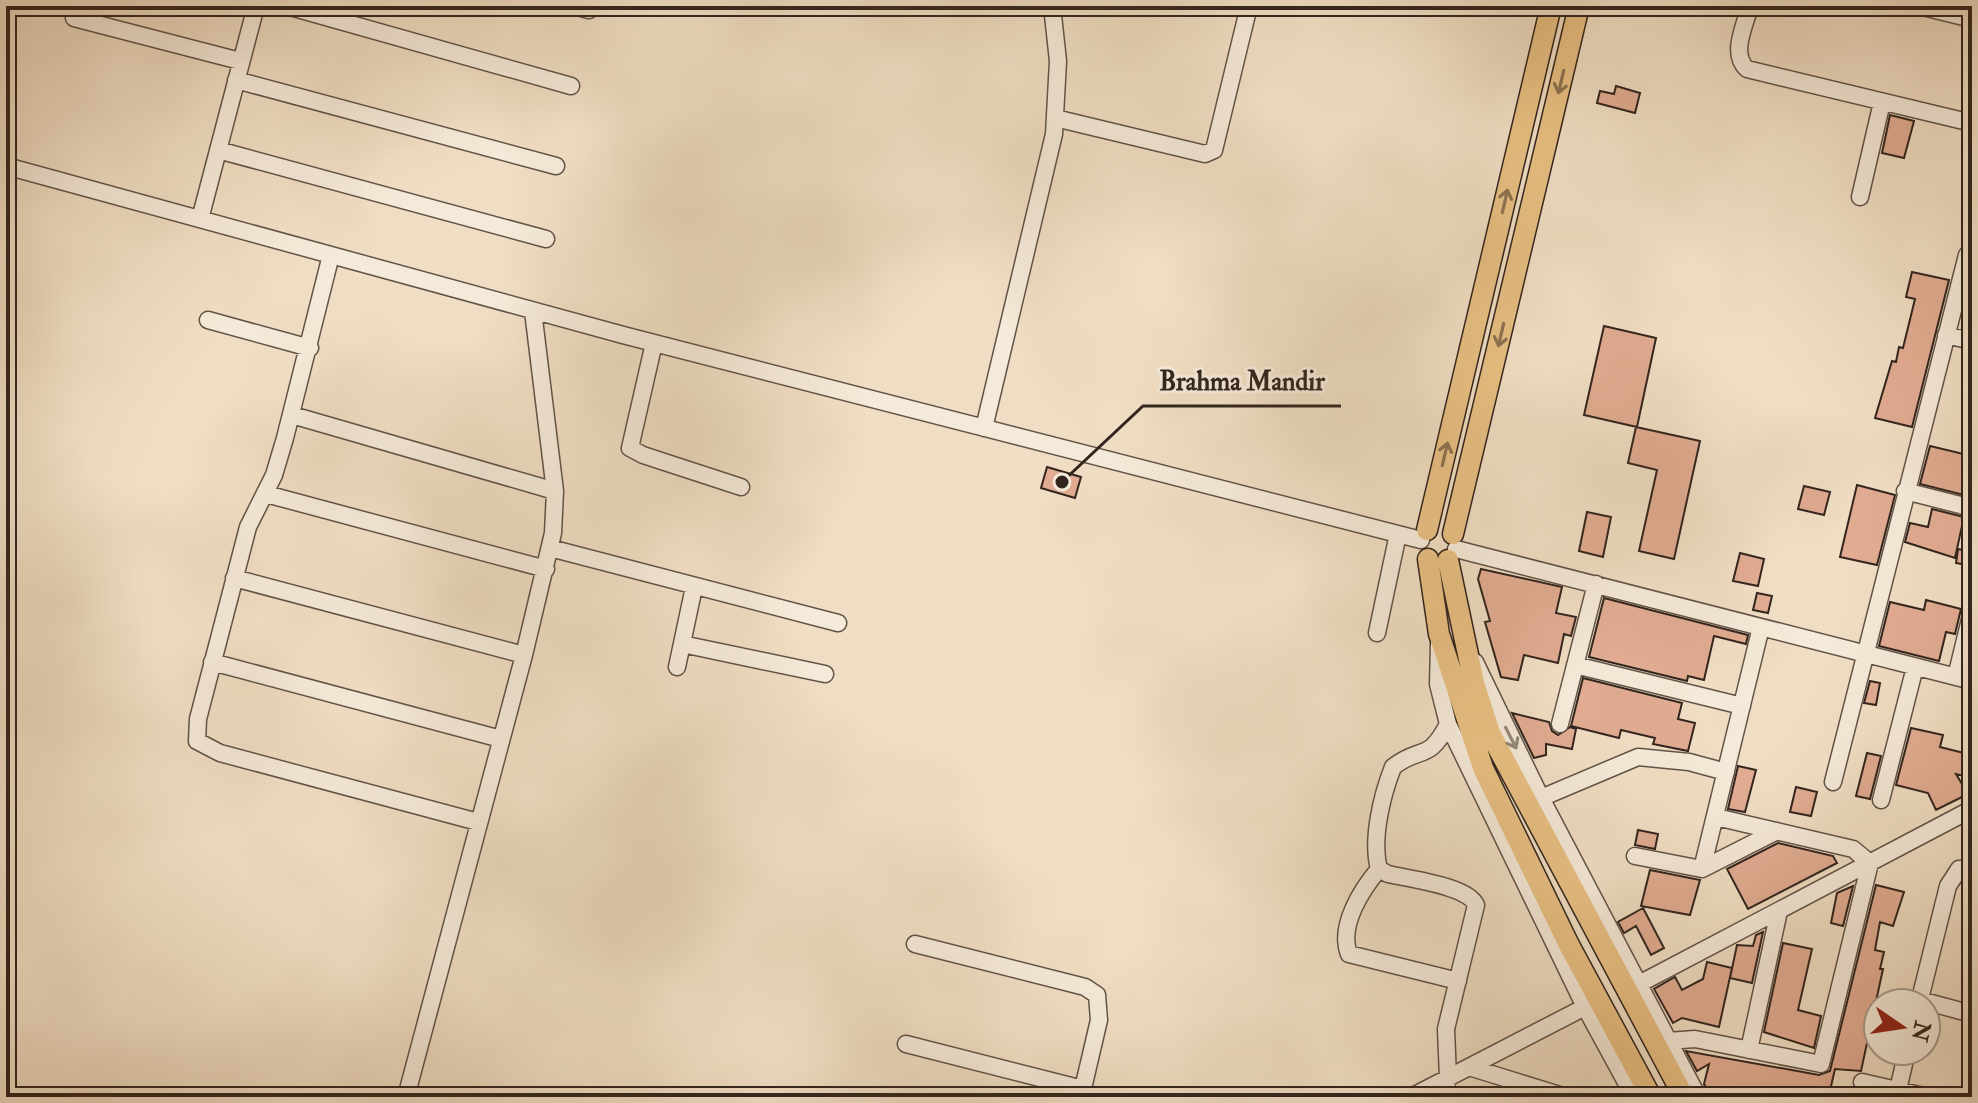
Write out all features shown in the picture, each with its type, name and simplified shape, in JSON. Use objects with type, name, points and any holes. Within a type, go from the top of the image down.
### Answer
[{"type":"main road","points":[[1551,6],[1439,545],[1439,634],[1483,768],[1569,945],[1651,1097]]},
{"type":"main road","points":[[1579,6],[1439,545],[1490,733],[1684,1097]]},
{"type":"street","points":[[200,219],[256,6]]},
{"type":"street","points":[[287,6],[571,86]]},
{"type":"street","points":[[984,428],[1055,118],[1058,61],[1052,6]]},
{"type":"street","points":[[1055,118],[1205,154],[1214,150],[1249,6]]},
{"type":"street","points":[[1750,6],[1738,53],[1747,69],[1972,123]]},
{"type":"street","points":[[1919,6],[1972,19]]},
{"type":"street","points":[[74,18],[240,61]]},
{"type":"street","points":[[236,80],[556,166]]},
{"type":"street","points":[[1860,197],[1882,102]]},
{"type":"street","points":[[218,150],[546,239]]},
{"type":"street","points":[[6,166],[654,343],[1964,679],[1972,611]]},
{"type":"street","points":[[1833,782],[1905,491],[1967,255],[1972,250]]},
{"type":"street","points":[[331,255],[292,415],[266,494],[248,527],[212,662],[196,730],[197,741],[204,747],[478,822]]},
{"type":"street","points":[[406,1097],[550,548],[555,491],[533,311]]},
{"type":"street","points":[[208,320],[310,348]]},
{"type":"street","points":[[1946,335],[1972,341]]},
{"type":"street","points":[[654,343],[630,448],[741,487]]},
{"type":"street","points":[[292,415],[555,491]]},
{"type":"street","points":[[1905,491],[1972,508]]},
{"type":"street","points":[[266,494],[546,569]]},
{"type":"street","points":[[1377,633],[1398,534]]},
{"type":"street","points":[[550,548],[838,623]]},
{"type":"street","points":[[234,578],[524,655]]},
{"type":"street","points":[[1560,724],[1596,584]]},
{"type":"street","points":[[677,667],[694,587]]},
{"type":"street","points":[[1702,869],[1761,627]]},
{"type":"street","points":[[1439,634],[1438,684],[1448,724],[1585,1007],[1634,1097]]},
{"type":"street","points":[[1466,642],[1541,798],[1698,1097]]},
{"type":"street","points":[[682,644],[825,674]]},
{"type":"street","points":[[212,662],[501,739]]},
{"type":"street","points":[[1575,665],[1742,706]]},
{"type":"street","points":[[1881,800],[1915,667]]},
{"type":"street","points":[[1448,724],[1437,745],[1429,752],[1393,767],[1377,834],[1379,869],[1357,902],[1346,939],[1349,954],[1458,981]]},
{"type":"street","points":[[1541,798],[1638,757],[1689,762],[1726,772]]},
{"type":"street","points":[[1637,985],[1972,809]]},
{"type":"street","points":[[1716,817],[1853,849],[1870,863]]},
{"type":"street","points":[[1635,856],[1702,869],[1777,831]]},
{"type":"street","points":[[1668,1041],[1695,1039],[1811,1065],[1823,1061],[1870,863]]},
{"type":"street","points":[[1379,869],[1461,891],[1473,898],[1476,913],[1446,1029],[1448,1078],[1444,1097]]},
{"type":"street","points":[[1923,987],[1948,886],[1959,869],[1972,869]]},
{"type":"street","points":[[1749,1050],[1779,911]]},
{"type":"street","points":[[906,1044],[1082,1093],[1099,1020],[1097,995],[1085,987],[915,944]]},
{"type":"street","points":[[1411,1097],[1585,1007]]},
{"type":"street","points":[[1942,1007],[1972,1014]]},
{"type":"street","points":[[1469,1067],[1566,1097]]},
{"type":"street","points":[[1898,1090],[1903,1067]]},
{"type":"street","points":[[1862,1082],[1928,1097]]},
{"type":"building","points":[[1616,86],[1640,93],[1635,113],[1597,103],[1600,91],[1614,94]]},
{"type":"building","points":[[1890,115],[1914,121],[1904,158],[1882,153]]},
{"type":"building","points":[[1912,272],[1949,280],[1912,427],[1875,418],[1892,361],[1896,362],[1899,347],[1903,348],[1915,299],[1906,297]]},
{"type":"building","points":[[1604,326],[1656,338],[1637,427],[1584,415]]},
{"type":"building","points":[[1636,427],[1700,441],[1674,559],[1639,551],[1657,470],[1628,463]]},
{"type":"building","points":[[1930,446],[1972,456],[1972,497],[1920,484]]},
{"type":"building","points":[[1047,467],[1081,477],[1075,498],[1041,488]]},
{"type":"building","points":[[1857,485],[1895,495],[1877,565],[1840,557]]},
{"type":"building","points":[[1804,486],[1830,492],[1824,515],[1798,509]]},
{"type":"building","points":[[1932,509],[1964,517],[1955,558],[1905,542],[1910,523],[1928,527]]},
{"type":"building","points":[[1587,512],[1611,517],[1603,557],[1579,551]]},
{"type":"building","points":[[1958,549],[1972,552],[1972,566],[1956,563]]},
{"type":"building","points":[[1740,553],[1764,559],[1758,586],[1733,581]]},
{"type":"building","points":[[1481,569],[1562,587],[1556,613],[1576,617],[1571,636],[1564,634],[1558,663],[1524,655],[1518,680],[1501,677],[1485,622],[1490,621],[1478,579]]},
{"type":"building","points":[[1757,593],[1772,596],[1768,613],[1753,610]]},
{"type":"building","points":[[1604,598],[1748,635],[1746,644],[1714,636],[1704,680],[1688,676],[1687,681],[1589,657]]},
{"type":"building","points":[[1926,600],[1961,609],[1955,634],[1946,632],[1939,661],[1879,646],[1890,602],[1924,610]]},
{"type":"building","points":[[1583,678],[1682,703],[1678,719],[1695,723],[1688,751],[1653,744],[1655,738],[1621,730],[1619,738],[1571,726]]},
{"type":"building","points":[[1870,681],[1880,683],[1876,705],[1864,703]]},
{"type":"building","points":[[1512,713],[1549,722],[1552,731],[1558,735],[1570,727],[1576,729],[1572,749],[1546,744],[1546,755],[1534,758]]},
{"type":"building","points":[[1911,728],[1943,735],[1940,747],[1972,755],[1972,778],[1956,774],[1968,794],[1936,810],[1928,793],[1896,785]]},
{"type":"building","points":[[1867,753],[1881,756],[1870,799],[1856,796]]},
{"type":"building","points":[[1738,766],[1756,770],[1745,812],[1728,809]]},
{"type":"building","points":[[1796,787],[1817,792],[1811,816],[1790,812]]},
{"type":"building","points":[[1638,830],[1658,834],[1655,849],[1635,845]]},
{"type":"building","points":[[1778,843],[1833,856],[1837,863],[1748,909],[1727,869]]},
{"type":"building","points":[[1650,870],[1700,880],[1690,915],[1641,906]]},
{"type":"building","points":[[1876,885],[1904,892],[1893,926],[1880,922],[1875,950],[1884,952],[1879,987],[1862,987],[1861,1071],[1835,1069],[1829,1095],[1806,1089],[1805,1097],[1711,1097],[1704,1084],[1709,1064],[1697,1071],[1686,1051],[1819,1075],[1830,1071]]},
{"type":"building","points":[[1853,886],[1843,926],[1831,923],[1837,893]]},
{"type":"building","points":[[1643,908],[1664,948],[1651,955],[1636,926],[1624,933],[1618,922]]},
{"type":"building","points":[[1763,932],[1752,983],[1730,978],[1737,945],[1753,946],[1756,935]]},
{"type":"building","points":[[1783,943],[1812,949],[1798,1010],[1821,1016],[1814,1048],[1764,1032]]},
{"type":"building","points":[[1707,962],[1732,968],[1719,1027],[1682,1018],[1673,1023],[1654,989],[1675,977],[1682,990],[1703,979]]},
{"type":"place","name":"Brahma Mandir","points":[[1062,482]]}]
